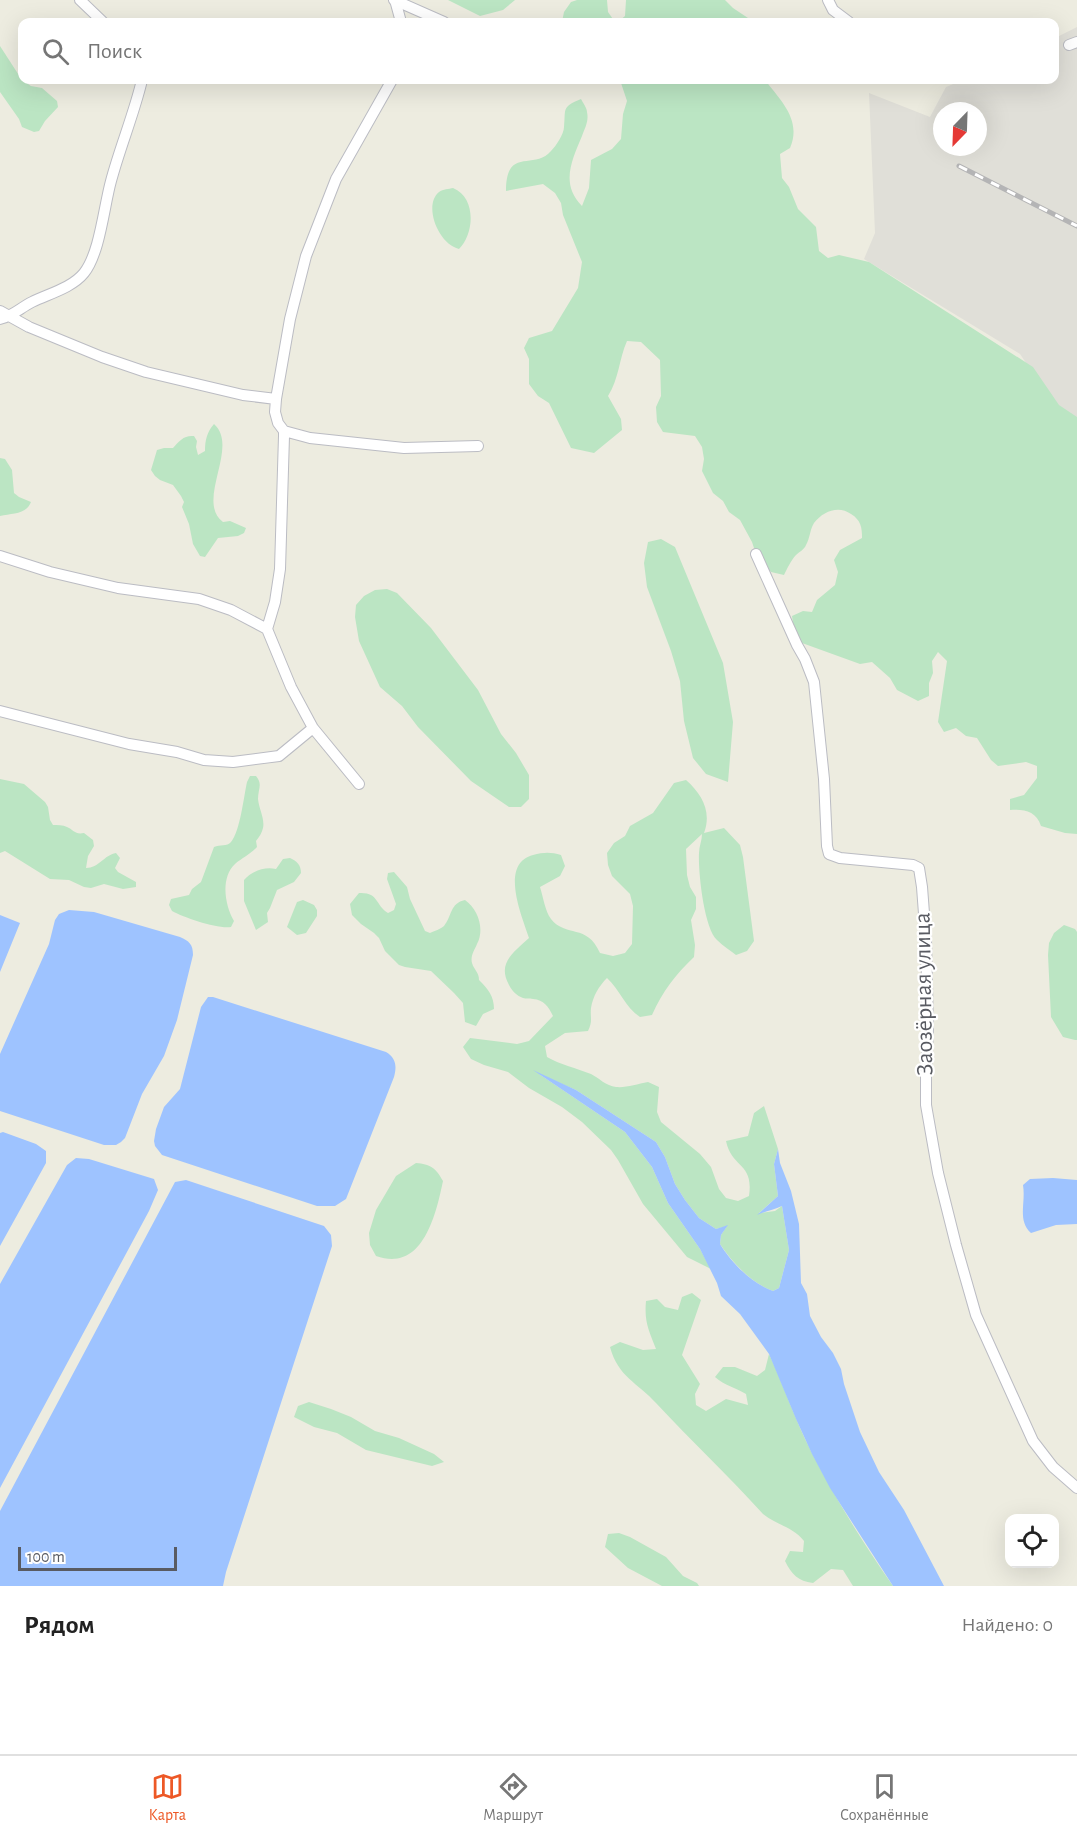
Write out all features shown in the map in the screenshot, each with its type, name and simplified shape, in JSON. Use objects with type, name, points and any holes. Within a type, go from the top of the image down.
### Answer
[{"type":"street","points":[[80,0],[99,18]]},
{"type":"street","points":[[395,0],[400,18]]},
{"type":"street","points":[[395,0],[435,18]]},
{"type":"street","points":[[828,0],[833,10],[844,18]]},
{"type":"street","points":[[3,316],[73,282],[88,268],[99,234],[111,180],[141,84]]},
{"type":"street","points":[[390,84],[336,179],[306,256],[290,319],[275,412],[278,423],[284,431],[310,438],[405,448],[478,446]]},
{"type":"street","points":[[3,316],[102,357],[152,374],[243,395],[276,399]]},
{"type":"street","points":[[284,431],[280,569],[275,602],[267,629],[291,687],[313,728],[359,784]]},
{"type":"street","name":"Заозёрная улица","points":[[756,554],[814,682],[829,854],[840,858],[913,865],[919,868],[926,940],[928,1029],[926,1105],[938,1173],[956,1245],[976,1315],[1033,1441],[1053,1467],[1077,1488]]},
{"type":"street","points":[[0,556],[50,572],[118,588],[200,598],[231,610],[267,629]]},
{"type":"street","points":[[0,711],[129,744],[177,752],[204,760],[233,762],[279,756],[313,728]]},
{"type":"shaded area","points":[[1077,27],[1077,418],[1051,400],[1020,354],[864,259],[875,233],[869,93],[930,117],[933,111],[933,156],[987,156],[987,102],[938,102],[946,87],[953,84],[1059,84],[1059,36]]},
{"type":"green space","points":[[448,0],[515,0],[503,10],[480,16]]},
{"type":"green space","points":[[607,0],[608,12],[612,18],[563,18],[571,2]]},
{"type":"green space","points":[[626,0],[725,0],[748,18],[623,18],[625,16]]},
{"type":"green space","points":[[0,46],[18,74],[18,84],[42,88],[57,101],[58,107],[39,131],[34,132],[22,127],[0,92]]},
{"type":"green space","points":[[621,84],[768,84],[783,103],[792,120],[793,138],[790,148],[780,154],[782,178],[789,187],[798,209],[816,227],[819,251],[828,258],[839,255],[869,262],[1033,367],[1059,405],[1077,417],[1077,834],[1041,826],[1033,814],[1010,810],[1010,799],[1024,795],[1037,778],[1037,766],[1026,762],[998,766],[991,760],[977,738],[966,736],[956,728],[944,732],[938,722],[947,661],[938,652],[932,661],[933,673],[929,683],[929,696],[918,701],[897,690],[890,678],[872,662],[860,664],[802,643],[794,629],[792,616],[803,611],[812,612],[817,600],[835,585],[838,572],[834,560],[840,550],[862,538],[860,524],[854,516],[841,510],[822,515],[813,525],[805,547],[794,557],[784,575],[771,572],[756,554],[740,520],[729,512],[723,501],[713,493],[702,471],[704,459],[702,447],[695,436],[663,432],[657,422],[656,407],[661,396],[660,360],[641,342],[627,341],[608,396],[621,419],[622,430],[594,453],[571,448],[549,403],[538,396],[529,384],[529,359],[524,348],[529,338],[552,331],[578,288],[582,262],[563,215],[561,203],[555,193],[543,184],[506,191],[507,177],[516,164],[544,157],[551,151],[563,133],[567,107],[581,99],[587,110],[587,121],[572,163],[570,181],[575,198],[582,206],[589,188],[591,160],[612,149],[621,139],[623,114],[627,101]]},
{"type":"green space","points":[[453,188],[466,199],[471,216],[468,234],[459,249],[451,246],[439,232],[432,206],[439,192]]},
{"type":"green space","points":[[214,424],[221,434],[222,446],[213,501],[216,513],[223,522],[230,521],[246,528],[244,533],[238,536],[218,538],[205,557],[200,556],[193,544],[181,496],[173,485],[160,480],[151,470],[157,450],[173,448],[187,436],[194,436],[197,441],[198,455],[205,451],[207,436]]},
{"type":"green space","points":[[0,458],[5,459],[12,470],[14,493],[31,502],[22,511],[0,516]]},
{"type":"green space","points":[[661,539],[675,547],[723,663],[733,722],[728,782],[706,774],[693,758],[684,721],[680,681],[647,587],[644,563],[648,542]]},
{"type":"green space","points":[[387,589],[397,593],[431,628],[478,690],[501,734],[529,775],[529,799],[521,807],[509,807],[471,781],[418,727],[402,706],[380,687],[359,641],[355,617],[356,605],[364,596],[375,590]]},
{"type":"green space","points":[[250,776],[256,776],[259,782],[258,799],[263,828],[256,841],[257,847],[235,864],[227,877],[226,900],[234,921],[231,927],[201,922],[172,911],[169,905],[171,899],[189,895],[192,889],[201,882],[214,847],[228,844],[234,837]]},
{"type":"green space","points":[[0,779],[24,784],[45,802],[53,825],[84,833],[93,840],[94,846],[88,856],[86,868],[116,853],[120,858],[115,868],[136,882],[136,887],[123,889],[104,884],[91,888],[69,880],[50,879],[5,851],[0,853]]},
{"type":"green space","points":[[686,780],[697,791],[704,804],[707,818],[704,833],[724,828],[740,845],[754,941],[747,951],[736,955],[712,934],[705,912],[701,885],[699,853],[702,834],[686,849],[687,875],[696,897],[696,909],[691,920],[695,945],[694,957],[670,984],[652,1015],[640,1017],[635,1013],[607,978],[593,999],[588,1031],[565,1033],[545,1046],[547,1057],[591,1074],[609,1085],[624,1087],[648,1082],[659,1087],[657,1112],[661,1122],[700,1154],[711,1167],[719,1189],[726,1198],[738,1201],[749,1196],[750,1185],[746,1171],[733,1157],[726,1141],[748,1136],[754,1113],[764,1106],[778,1149],[774,1164],[778,1196],[759,1213],[775,1211],[782,1206],[789,1250],[779,1288],[773,1291],[750,1278],[720,1244],[721,1235],[727,1226],[716,1229],[699,1218],[675,1184],[665,1157],[656,1142],[576,1090],[539,1074],[625,1132],[652,1167],[668,1203],[711,1269],[687,1257],[643,1204],[611,1150],[582,1122],[508,1072],[471,1059],[463,1047],[470,1038],[517,1044],[529,1041],[553,1016],[543,1002],[517,995],[510,987],[506,977],[508,959],[529,938],[518,904],[515,879],[517,869],[523,860],[541,853],[561,855],[565,866],[560,876],[540,887],[549,916],[557,925],[589,938],[600,953],[613,956],[625,953],[632,944],[633,906],[630,894],[612,876],[607,853],[614,843],[625,836],[630,826],[653,813],[674,783]]},
{"type":"green space","points":[[290,858],[298,864],[301,873],[294,882],[277,890],[267,913],[268,922],[256,930],[244,901],[244,880],[258,870],[276,869],[283,859]]},
{"type":"green space","points":[[394,872],[407,887],[425,931],[430,933],[444,926],[454,907],[465,900],[477,914],[480,932],[472,955],[472,963],[479,980],[492,996],[494,1009],[483,1014],[476,1026],[465,1022],[463,1003],[431,971],[399,965],[385,951],[379,938],[352,915],[350,904],[359,893],[374,897],[388,913],[394,910],[396,904],[387,879],[388,873]]},
{"type":"green space","points":[[303,900],[314,905],[317,916],[306,933],[297,935],[287,927],[297,902]]},
{"type":"green space","points":[[1064,925],[1077,932],[1077,1040],[1063,1037],[1051,1017],[1049,943],[1054,933]]},
{"type":"green space","points":[[416,1163],[432,1168],[443,1181],[431,1224],[416,1248],[405,1256],[392,1259],[376,1256],[370,1245],[369,1233],[376,1210],[396,1176]]},
{"type":"green space","points":[[692,1293],[701,1300],[682,1355],[700,1384],[695,1394],[696,1405],[706,1411],[726,1399],[748,1405],[746,1394],[715,1377],[723,1367],[735,1367],[757,1376],[765,1370],[769,1354],[820,1469],[893,1586],[853,1586],[843,1570],[831,1569],[813,1583],[803,1581],[796,1576],[785,1561],[790,1551],[803,1552],[804,1541],[800,1536],[763,1514],[618,1366],[610,1347],[620,1342],[643,1350],[656,1349],[646,1321],[646,1301],[657,1299],[665,1307],[678,1310],[682,1297]]},
{"type":"green space","points":[[309,1402],[351,1417],[375,1431],[399,1438],[434,1454],[444,1462],[432,1466],[366,1450],[337,1433],[314,1427],[294,1417],[298,1406]]},
{"type":"green space","points":[[619,1533],[666,1557],[683,1576],[699,1586],[662,1586],[628,1568],[605,1547],[608,1534]]},
{"type":"water","points":[[69,910],[94,912],[180,937],[192,948],[193,955],[177,1020],[164,1056],[142,1094],[125,1138],[116,1145],[104,1145],[0,1111],[0,1054],[49,944],[55,920],[59,914]]},
{"type":"water","points":[[0,915],[20,923],[0,972]]},
{"type":"water","points":[[208,997],[386,1052],[392,1057],[395,1066],[394,1077],[346,1199],[335,1206],[317,1206],[162,1155],[155,1146],[156,1129],[164,1107],[180,1089],[201,1007]]},
{"type":"water","points":[[533,1070],[576,1090],[656,1142],[665,1157],[675,1184],[699,1218],[716,1229],[728,1225],[721,1235],[720,1244],[730,1258],[750,1278],[773,1291],[779,1288],[789,1250],[782,1206],[757,1215],[778,1196],[774,1164],[778,1149],[780,1163],[791,1191],[799,1224],[801,1283],[807,1294],[810,1316],[841,1369],[860,1432],[879,1472],[904,1510],[944,1586],[893,1586],[830,1488],[796,1419],[769,1354],[740,1314],[721,1296],[700,1249],[668,1203],[652,1167],[625,1132]]},
{"type":"water","points":[[3,1132],[36,1144],[46,1151],[46,1163],[0,1246],[0,1133]]},
{"type":"water","points":[[76,1158],[89,1159],[154,1179],[158,1190],[149,1211],[0,1488],[0,1284],[67,1165]]},
{"type":"water","points":[[1030,1179],[1077,1180],[1077,1224],[1056,1225],[1031,1233],[1023,1217],[1023,1185]]},
{"type":"water","points":[[186,1180],[324,1226],[331,1235],[332,1246],[223,1586],[0,1586],[0,1511],[175,1182]]},
{"type":"railway","points":[[959,166],[1077,226]]}]
